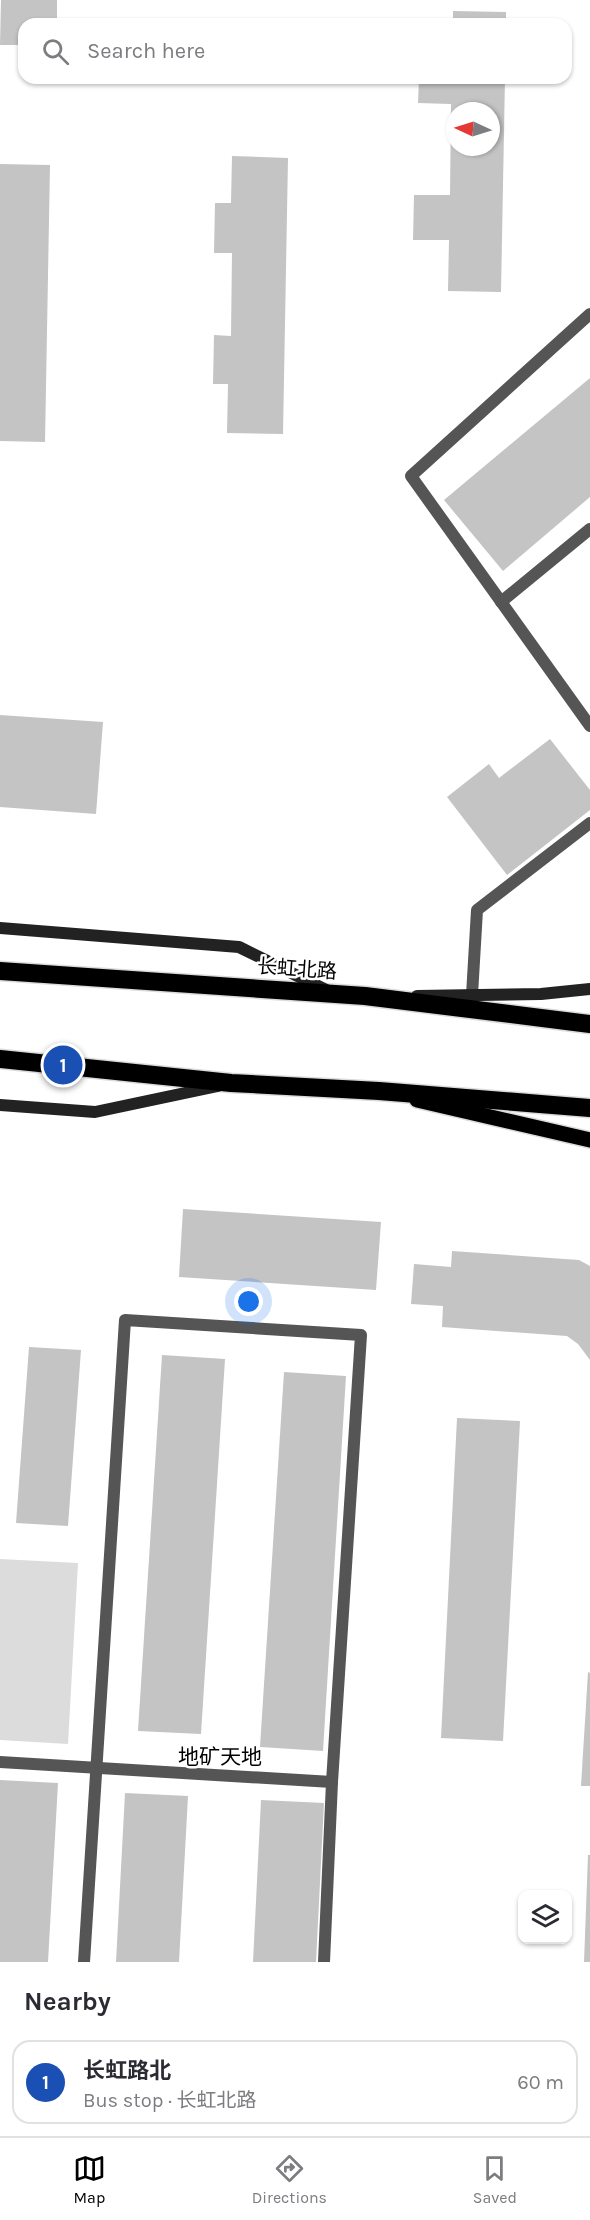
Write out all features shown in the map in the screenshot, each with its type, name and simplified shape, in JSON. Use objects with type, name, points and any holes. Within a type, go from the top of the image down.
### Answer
[{"type":"highway","name":"长虹北路","points":[[0,971],[365,996],[590,1024]]},
{"type":"highway","points":[[0,1059],[231,1083],[380,1091],[590,1108]]},
{"type":"main road","points":[[380,1091],[590,1140]]},
{"type":"street","points":[[0,928],[239,947],[335,994]]},
{"type":"street","points":[[365,996],[541,994],[590,989]]},
{"type":"street","points":[[0,1104],[95,1112],[231,1083]]},
{"type":"lane","points":[[590,314],[411,476],[590,726]]},
{"type":"lane","points":[[501,602],[590,529]]},
{"type":"lane","points":[[472,995],[477,910],[590,823]]},
{"type":"lane","points":[[84,1962],[125,1320],[361,1335],[332,1782],[324,1962]]},
{"type":"lane","points":[[0,1762],[332,1782]]},
{"type":"shaded area","points":[[0,1559],[78,1563],[68,1744],[0,1740]]},
{"type":"building","points":[[1,0],[57,0],[57,18],[18,18],[18,45],[0,45]]},
{"type":"building","points":[[453,11],[506,12],[506,18],[453,18]]},
{"type":"building","points":[[419,84],[505,84],[501,292],[448,291],[449,240],[413,240],[414,195],[450,195],[450,156],[500,156],[500,102],[418,103]]},
{"type":"building","points":[[232,156],[288,158],[283,434],[227,433],[228,384],[213,384],[214,335],[231,336],[232,253],[214,253],[215,203],[231,203]]},
{"type":"building","points":[[0,164],[50,165],[45,442],[0,441]]},
{"type":"building","points":[[590,378],[590,497],[503,571],[444,500]]},
{"type":"building","points":[[0,715],[103,722],[96,814],[0,807]]},
{"type":"building","points":[[550,739],[590,790],[590,810],[507,875],[447,797],[489,764],[499,778]]},
{"type":"building","points":[[183,1209],[381,1222],[376,1290],[179,1277]]},
{"type":"building","points":[[452,1251],[579,1260],[590,1266],[590,1360],[578,1344],[567,1336],[442,1327],[443,1306],[411,1304],[414,1264],[451,1267]]},
{"type":"building","points":[[29,1347],[81,1350],[68,1526],[16,1523]]},
{"type":"building","points":[[162,1355],[225,1359],[201,1734],[138,1731]]},
{"type":"building","points":[[284,1372],[346,1376],[323,1751],[260,1747]]},
{"type":"building","points":[[457,1418],[520,1421],[503,1741],[441,1738]]},
{"type":"building","points":[[588,1672],[590,1673],[590,1786],[581,1786]]},
{"type":"building","points":[[0,1780],[58,1783],[48,1962],[0,1962]]},
{"type":"building","points":[[125,1793],[188,1796],[179,1962],[116,1962]]},
{"type":"building","points":[[261,1800],[324,1803],[316,1962],[253,1962]]},
{"type":"building","points":[[588,1855],[590,1855],[590,1962],[584,1962]]},
{"type":"place","name":"长虹路北","points":[[63,1065]]},
{"type":"district","name":"地矿天地","points":[[220,1757]]}]
